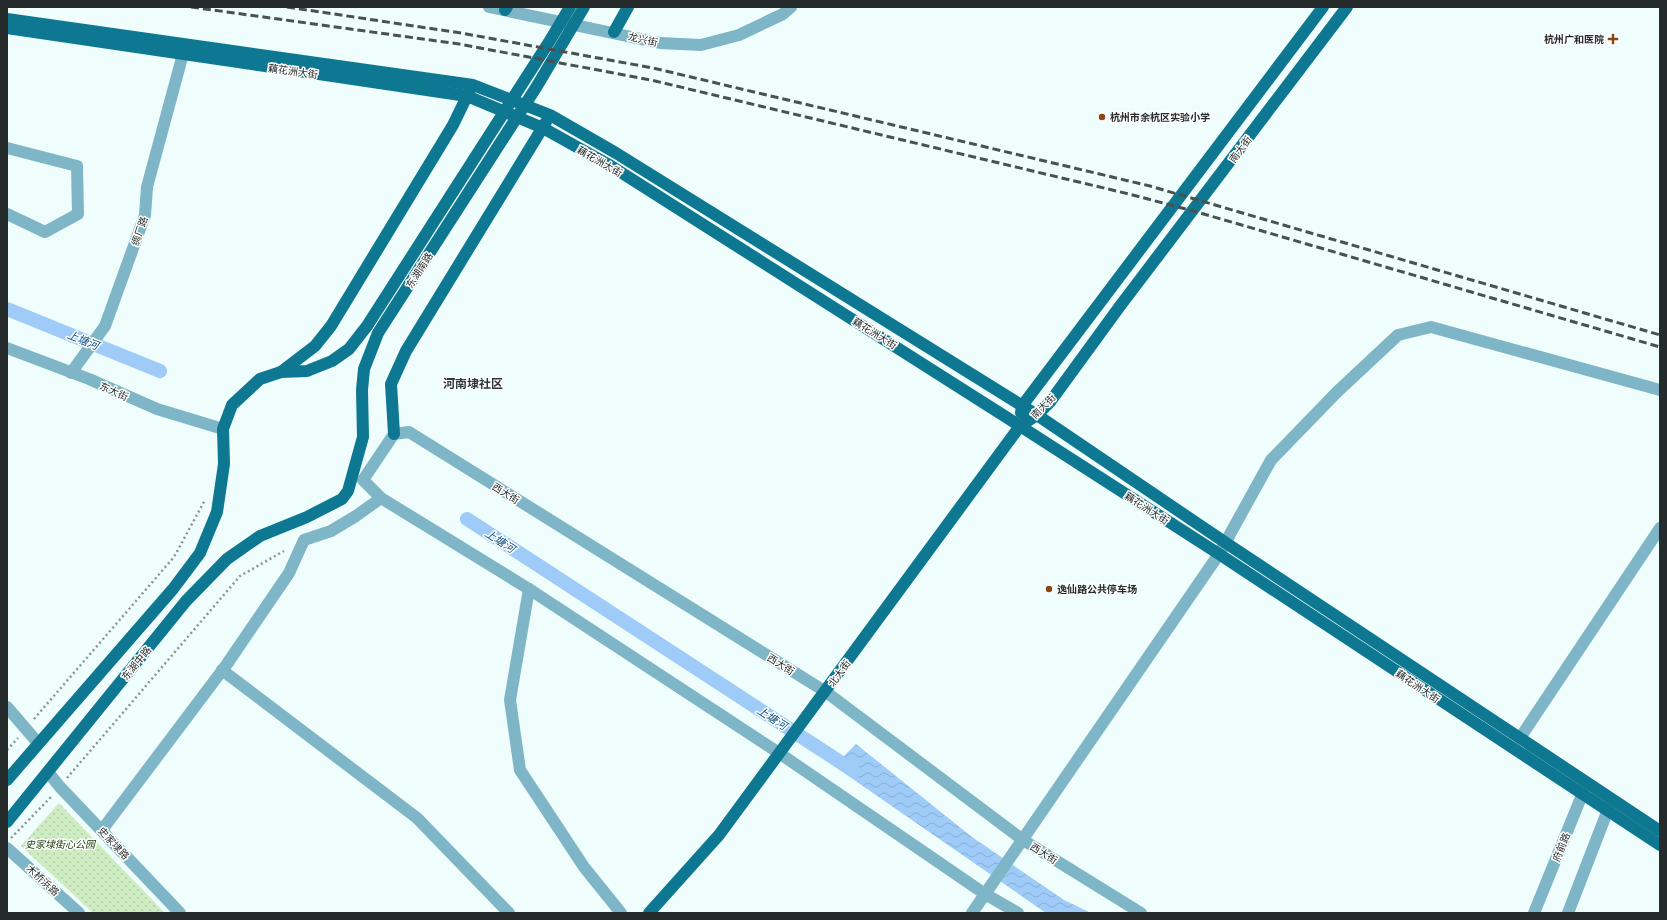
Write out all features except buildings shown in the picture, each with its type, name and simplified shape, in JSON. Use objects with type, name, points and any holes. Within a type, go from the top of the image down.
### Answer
[{"type":"main road","name":"东湖南路","points":[[281,372],[307,372],[332,361],[349,349],[367,326],[550,42],[570,7]]},
{"type":"main road","name":"东湖南路","points":[[285,525],[307,517],[342,499],[357,479],[363,437],[362,390],[364,369],[378,333],[532,93],[584,7]]},
{"type":"main road","points":[[614,32],[628,7]]},
{"type":"main road","name":"南大街","points":[[1020,426],[1022,406],[1323,7]]},
{"type":"main road","name":"南大街","points":[[1020,426],[1037,415],[1050,402],[1130,293],[1347,7]]},
{"type":"main road","name":"藕花洲大街","points":[[7,19],[473,85],[550,115],[616,153],[1037,415],[1226,543],[1660,831]]},
{"type":"main road","name":"藕花洲大街","points":[[7,28],[467,96],[543,128],[611,166],[1020,426],[1219,554],[1582,795],[1660,845]]},
{"type":"main road","points":[[223,429],[232,405],[260,379],[281,372],[315,346],[331,326],[453,125],[473,85]]},
{"type":"main road","points":[[394,434],[391,384],[406,351],[550,115]]},
{"type":"main road","name":"北大街","points":[[649,913],[719,835],[826,692],[1020,426]]},
{"type":"main road","name":"东湖中路","points":[[7,780],[173,588],[200,554],[217,512],[224,464],[223,429]]},
{"type":"main road","name":"东湖中路","points":[[7,822],[186,601],[227,559],[260,536],[285,525]]},
{"type":"street","name":"龙兴街","points":[[489,7],[506,8],[660,43],[701,45],[739,36],[783,14],[790,7]]},
{"type":"street","name":"绸厂路","points":[[71,373],[105,326],[145,215],[147,187],[183,54]]},
{"type":"street","points":[[7,148],[77,166],[78,214],[45,232],[7,214]]},
{"type":"street","points":[[972,913],[1219,554],[1271,460],[1337,392],[1398,336],[1431,327],[1660,390]]},
{"type":"street","name":"东大街","points":[[7,348],[157,409],[223,429]]},
{"type":"street","name":"西大街","points":[[394,434],[409,432],[826,692],[1023,840],[1141,913]]},
{"type":"street","points":[[394,434],[357,479],[381,498],[529,589],[779,753],[985,894],[1018,913]]},
{"type":"street","points":[[102,830],[222,670],[289,573],[304,540],[331,531],[356,516],[381,498]]},
{"type":"street","points":[[1520,738],[1660,528]]},
{"type":"street","points":[[529,589],[510,700],[520,770],[584,866],[621,913]]},
{"type":"street","points":[[222,670],[417,818],[509,913]]},
{"type":"street","points":[[7,707],[38,743]]},
{"type":"street","name":"史家埭路","points":[[48,772],[180,913]]},
{"type":"street","name":"府前路","points":[[1534,913],[1582,795],[1585,781]]},
{"type":"street","points":[[1568,913],[1608,812],[1612,798]]},
{"type":"street","name":"木桥浜路","points":[[7,848],[79,913]]},
{"type":"path","points":[[7,750],[174,557],[206,497]]},
{"type":"path","points":[[7,843],[60,786],[240,576],[285,551]]},
{"type":"green space","name":"史家埭街心公园","points":[[59,803],[165,913],[93,913],[21,846]]},
{"type":"water","points":[[856,744],[972,837],[1064,900],[1091,913],[1046,913],[834,766]]},
{"type":"waterway","name":"上塘河","points":[[7,309],[160,371]]},
{"type":"waterway","name":"上塘河","points":[[467,519],[854,771]]},
{"type":"railway","points":[[191,7],[459,44],[651,80],[1129,194],[1197,212],[1660,347]]},
{"type":"railway","points":[[287,7],[461,33],[653,68],[1150,186],[1660,335]]},
{"type":"place","name":"杭州广和医院","points":[[1613,39]]},
{"type":"place","name":"杭州市余杭区实验小学","points":[[1102,117]]},
{"type":"place","name":"逸仙路公共停车场","points":[[1049,589]]},
{"type":"district","name":"河南埭社区","points":[[473,384]]}]
